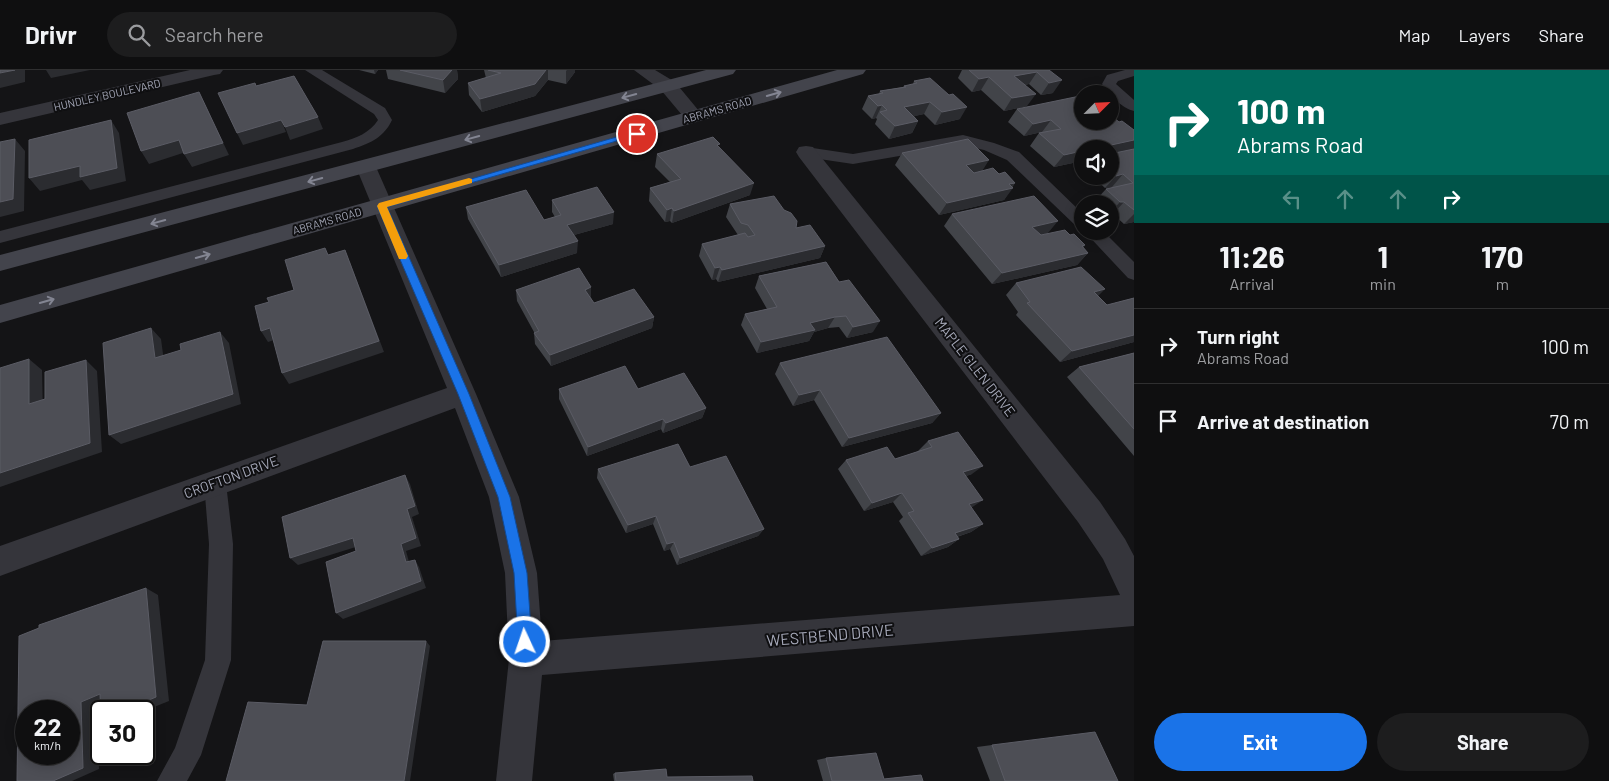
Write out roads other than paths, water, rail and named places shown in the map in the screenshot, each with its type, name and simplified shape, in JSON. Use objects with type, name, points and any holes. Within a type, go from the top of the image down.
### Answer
[{"type":"main road","points":[[0,263],[726,70]]},
{"type":"main road","name":"ABRAMS ROAD","points":[[0,314],[857,70]]},
{"type":"street","name":"HUNDLEY BOULEVARD","points":[[0,119],[214,70]]},
{"type":"street","points":[[643,70],[668,86],[694,117]]},
{"type":"street","name":"MAPLE GLEN DRIVE","points":[[806,152],[1089,512],[1114,549],[1134,589]]},
{"type":"street","points":[[366,167],[463,394],[504,497],[521,573],[526,659],[514,781]]},
{"type":"street","name":"CROFTON DRIVE","points":[[0,561],[463,394]]},
{"type":"street","name":"WESTBEND DRIVE","points":[[526,659],[1134,610]]},
{"type":"lane","points":[[0,237],[341,147],[365,140],[381,130],[384,120],[380,111],[312,70]]},
{"type":"lane","points":[[1134,72],[1112,78],[1109,84],[1114,91],[1134,107]]},
{"type":"lane","points":[[806,152],[854,159],[963,140],[989,146],[1013,156],[1074,214]]},
{"type":"lane","points":[[1101,240],[1134,273]]},
{"type":"lane","points":[[171,781],[187,755],[218,660],[221,544],[215,483]]}]
